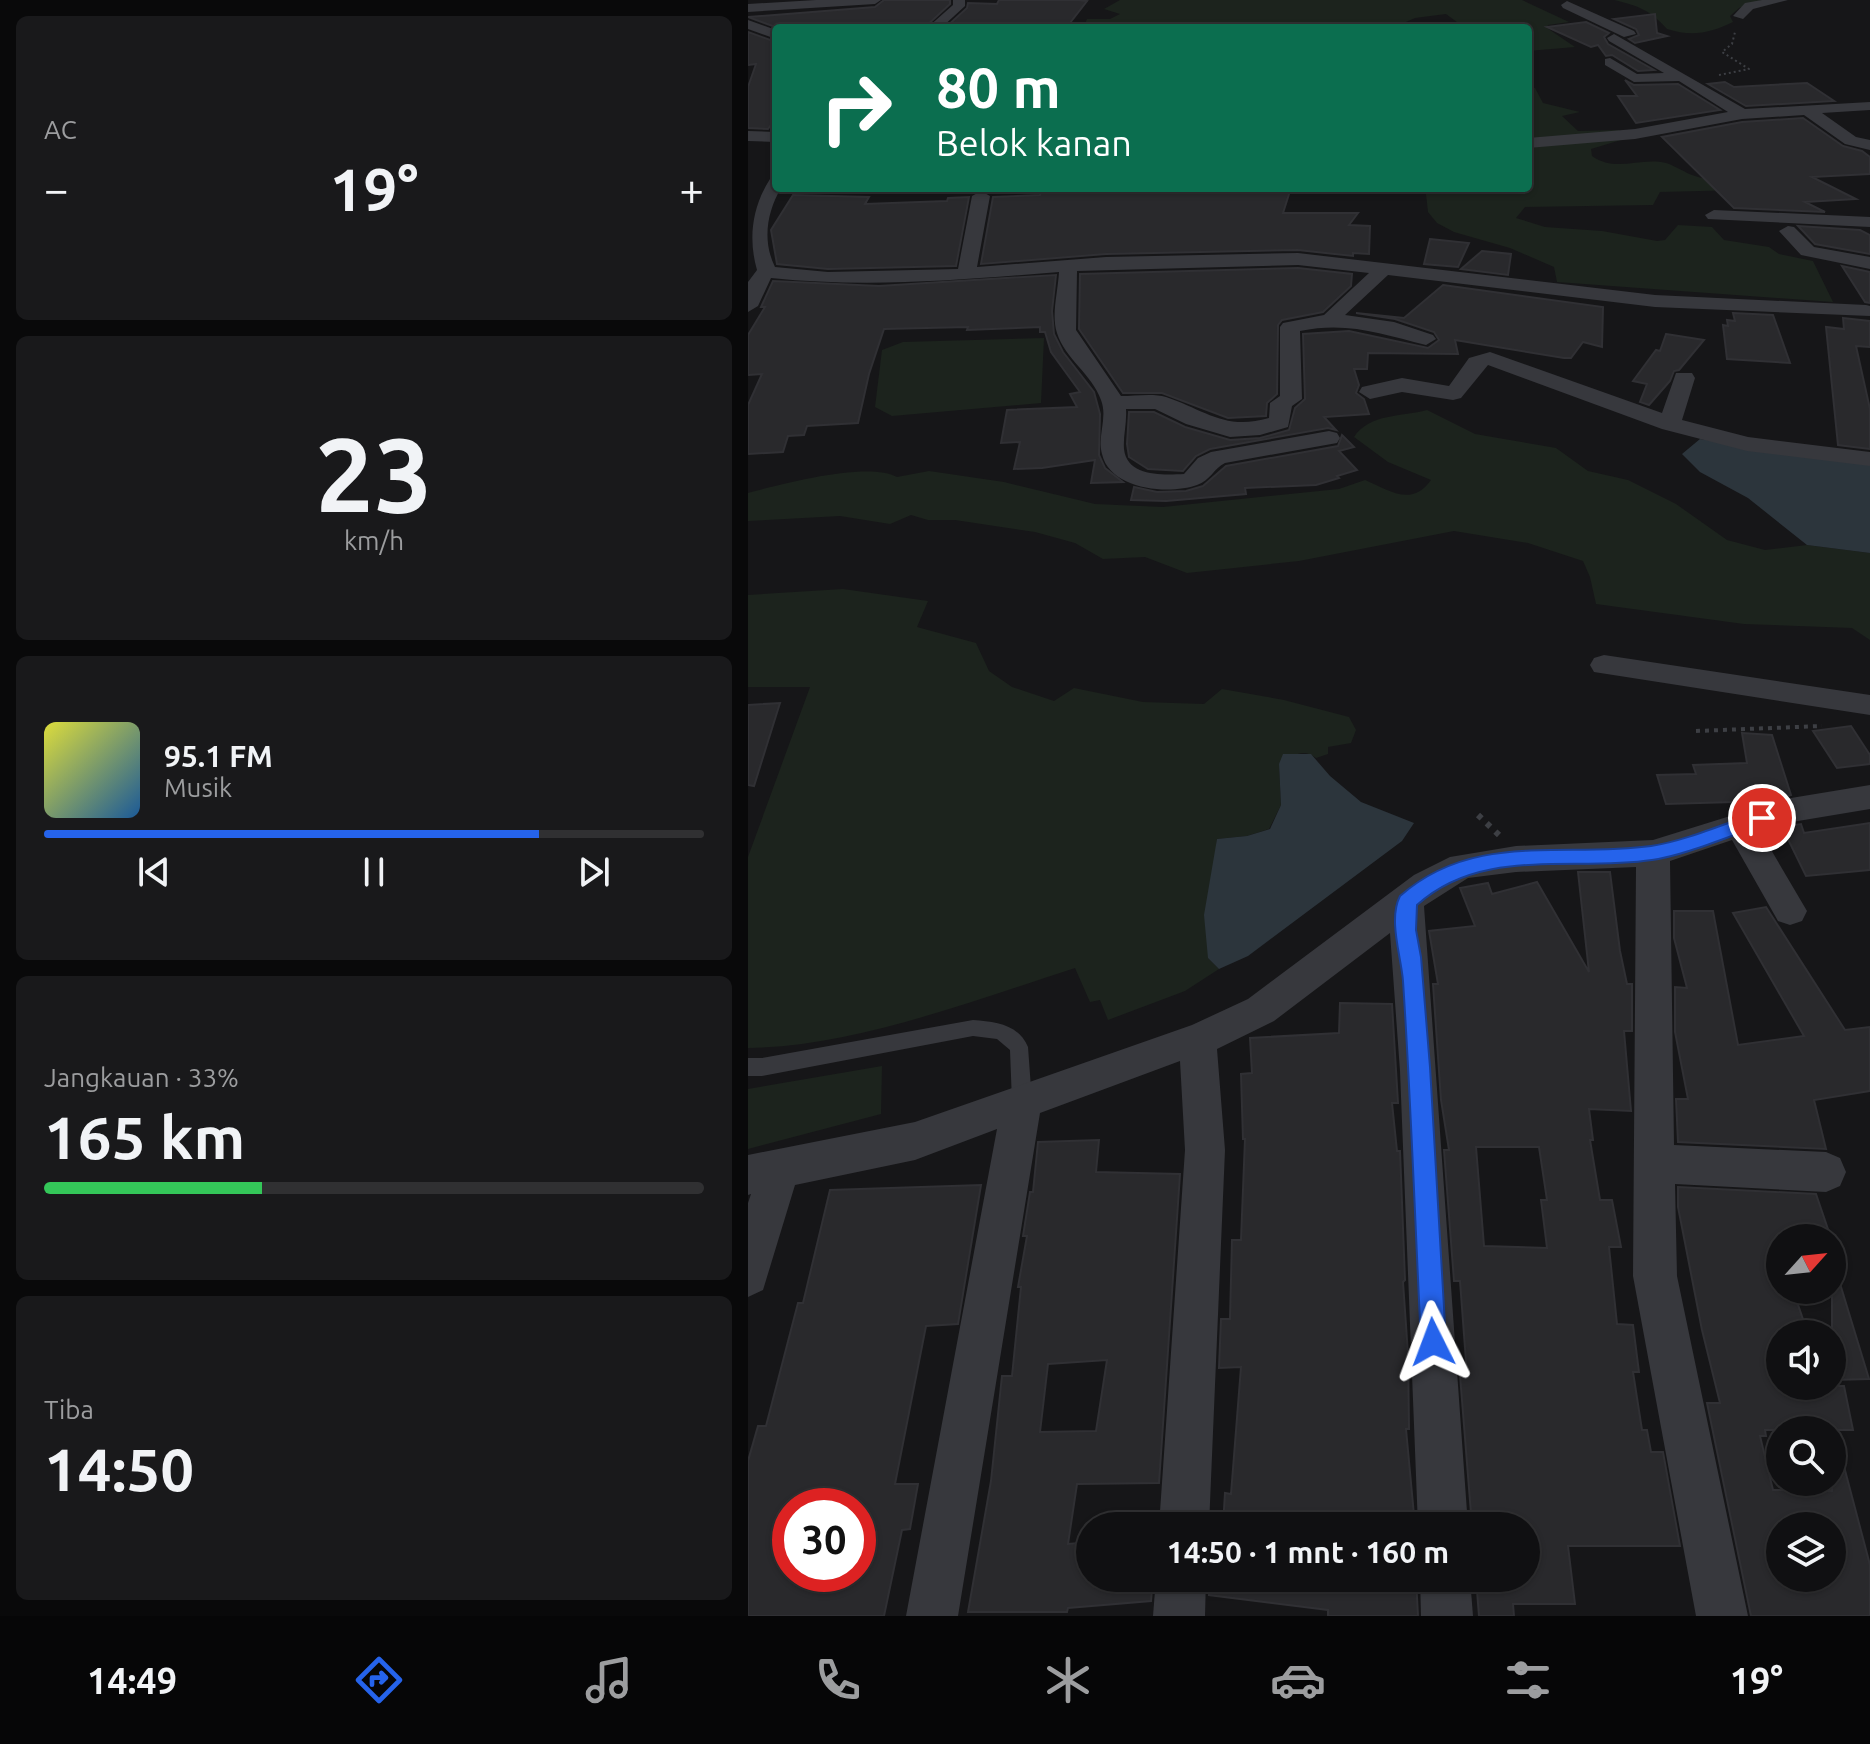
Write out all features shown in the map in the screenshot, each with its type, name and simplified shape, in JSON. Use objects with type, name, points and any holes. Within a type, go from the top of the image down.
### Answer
[{"type":"street","points":[[748,8],[875,0]]},
{"type":"street","points":[[938,24],[959,6],[959,0]]},
{"type":"street","points":[[1739,16],[1749,6],[1782,0]]},
{"type":"street","points":[[1567,5],[1629,34],[1612,39],[1742,114]]},
{"type":"street","points":[[748,24],[772,33]]},
{"type":"street","points":[[1610,62],[1634,78],[1682,77]]},
{"type":"street","points":[[1753,96],[1776,111]]},
{"type":"street","points":[[1532,143],[1635,134],[1742,114],[1867,109]]},
{"type":"street","points":[[1807,110],[1854,142],[1870,145]]},
{"type":"street","points":[[748,136],[772,137]]},
{"type":"street","points":[[748,195],[772,187]]},
{"type":"street","points":[[748,306],[759,275],[759,255],[753,233],[772,189]]},
{"type":"street","points":[[966,274],[981,196]]},
{"type":"street","points":[[1714,215],[1870,222]]},
{"type":"street","points":[[1788,231],[1808,251],[1870,263]]},
{"type":"street","points":[[759,275],[828,278],[966,274],[1106,263],[1240,259],[1345,262],[1550,291],[1868,314]]},
{"type":"street","points":[[1068,268],[1066,332],[1101,376],[1114,403],[1115,432],[1111,439],[1116,463],[1128,474],[1158,481],[1194,480],[1202,473],[1206,463],[1219,457],[1329,438]]},
{"type":"street","points":[[1330,323],[1336,310],[1373,281],[1384,268]]},
{"type":"street","points":[[1868,314],[1847,285],[1870,275]]},
{"type":"street","points":[[1114,403],[1159,402],[1194,419],[1230,430],[1278,424],[1281,403],[1291,399],[1288,330],[1297,325],[1330,323],[1395,329],[1426,339]]},
{"type":"street","points":[[1370,392],[1402,385],[1453,393],[1461,389],[1474,363],[1490,358],[1670,424],[1777,449],[1870,459]]},
{"type":"street","points":[[1670,424],[1684,378]]},
{"type":"street","points":[[1604,665],[1870,705]]},
{"type":"street","points":[[748,1275],[764,1171],[915,1141],[1170,1047],[1198,1040],[1261,1010],[1426,885],[1462,866],[1516,859],[1653,853],[1785,811],[1870,797]]},
{"type":"street","points":[[1740,825],[1790,911]]},
{"type":"street","points":[[1653,853],[1655,1276],[1722,1616]]},
{"type":"street","points":[[1407,902],[1406,930],[1411,957],[1419,1067],[1442,1512]]},
{"type":"street","points":[[1185,1512],[1205,1150],[1198,1040]]},
{"type":"street","points":[[932,1616],[1022,1102]]},
{"type":"street","points":[[1654,1163],[1826,1172]]},
{"type":"street","points":[[1179,1616],[1180,1592]]},
{"type":"street","points":[[1446,1592],[1447,1616]]},
{"type":"lane","points":[[748,1067],[973,1028],[1002,1031],[1019,1047],[1022,1102]]},
{"type":"path","points":[[1682,77],[1748,70],[1749,66],[1722,52],[1732,44],[1734,22],[1739,16]]},
{"type":"path","points":[[1696,731],[1827,725]]},
{"type":"shaded area","points":[[1120,0],[1522,0],[1569,22],[1548,25],[1547,28],[1575,47],[1532,51],[1532,24],[1460,24],[1446,14],[1415,18],[1402,24],[1085,24],[1087,19],[1110,19],[1120,14],[1104,9]]},
{"type":"shaded area","points":[[1614,0],[1762,0],[1739,8],[1730,16],[1733,22],[1693,33],[1667,29],[1644,10]]},
{"type":"shaded area","points":[[1532,87],[1543,103],[1580,112],[1562,116],[1578,131],[1619,130],[1621,140],[1591,149],[1592,156],[1601,161],[1619,164],[1666,163],[1695,176],[1726,181],[1741,190],[1660,192],[1653,205],[1525,207],[1516,218],[1545,227],[1602,231],[1657,241],[1665,240],[1678,225],[1712,227],[1724,240],[1769,247],[1779,254],[1813,261],[1833,302],[1557,282],[1554,267],[1510,248],[1454,232],[1437,223],[1428,212],[1426,194],[1532,192]]},
{"type":"shaded area","points":[[1044,338],[1041,403],[892,416],[875,407],[882,350],[903,342]]},
{"type":"shaded area","points":[[1427,410],[1475,434],[1556,448],[1588,471],[1628,480],[1676,504],[1727,540],[1765,550],[1807,545],[1870,553],[1870,640],[1852,628],[1744,624],[1596,604],[1583,561],[1528,543],[1454,531],[1299,561],[1187,573],[1145,557],[1103,559],[1075,543],[1035,532],[955,520],[928,520],[911,515],[890,524],[840,516],[748,521],[748,493],[781,484],[866,471],[897,477],[929,471],[1004,482],[1095,504],[1163,507],[1339,489],[1365,480],[1392,492],[1408,495],[1424,488],[1431,480],[1388,462],[1354,437],[1361,429],[1378,420]]},
{"type":"shaded area","points":[[1700,439],[1870,465],[1870,553],[1807,545],[1748,498],[1700,472],[1682,454]]},
{"type":"shaded area","points":[[843,589],[928,601],[917,627],[976,643],[989,671],[1012,687],[1054,701],[1074,688],[1143,702],[1204,704],[1222,689],[1284,700],[1349,717],[1356,730],[1351,743],[1328,747],[1328,754],[1316,758],[1302,753],[1279,764],[1281,805],[1269,829],[1247,836],[1217,839],[1208,958],[1219,969],[1185,991],[1108,1020],[1100,1000],[1090,1002],[1075,968],[871,1031],[788,1046],[748,1048],[748,857],[810,687],[748,687],[748,595]]},
{"type":"shaded area","points":[[1283,754],[1311,754],[1330,776],[1361,802],[1414,823],[1402,841],[1248,956],[1219,969],[1208,958],[1204,915],[1217,839],[1247,836],[1270,829],[1281,805],[1279,764]]},
{"type":"shaded area","points":[[882,1066],[881,1114],[748,1149],[748,1089]]},
{"type":"building","points":[[884,0],[950,0],[950,4],[928,24],[772,26],[748,17],[875,7]]},
{"type":"building","points":[[999,0],[1087,1],[1069,24],[949,24],[967,8],[968,3],[997,4]]},
{"type":"building","points":[[1655,14],[1657,33],[1667,36],[1635,43],[1629,39],[1639,35],[1636,29],[1614,19]]},
{"type":"building","points":[[1586,22],[1609,33],[1604,37],[1608,44],[1654,70],[1638,71],[1612,55],[1606,56],[1598,45],[1591,47],[1547,27]]},
{"type":"building","points":[[748,32],[772,41],[772,124],[768,129],[748,128],[748,87],[756,64],[748,65]]},
{"type":"building","points":[[1625,80],[1634,85],[1678,84],[1720,110],[1636,123],[1618,96],[1637,96]]},
{"type":"building","points":[[1725,82],[1734,87],[1807,83],[1834,101],[1746,106],[1708,84]]},
{"type":"building","points":[[1803,118],[1843,146],[1862,151],[1870,157],[1870,174],[1812,177],[1856,199],[1805,202],[1825,212],[1734,208],[1662,137],[1742,122]]},
{"type":"building","points":[[1041,192],[1290,192],[1283,213],[1358,213],[1349,225],[1370,226],[1369,254],[1353,253],[1353,256],[1298,250],[1106,254],[981,264],[993,197],[1040,195]]},
{"type":"building","points":[[793,195],[869,197],[865,204],[947,201],[948,198],[969,197],[956,266],[828,269],[777,264],[771,230]]},
{"type":"building","points":[[1798,226],[1860,230],[1870,235],[1870,254],[1815,244]]},
{"type":"building","points":[[1430,239],[1469,243],[1458,267],[1424,264]]},
{"type":"building","points":[[1482,251],[1511,254],[1508,275],[1461,269]]},
{"type":"building","points":[[1842,266],[1870,272],[1870,303],[1865,302]]},
{"type":"building","points":[[1298,268],[1352,274],[1351,286],[1323,312],[1282,320],[1278,325],[1277,394],[1267,403],[1266,416],[1228,418],[1162,393],[1123,393],[1079,329],[1080,274]]},
{"type":"building","points":[[1056,275],[1052,311],[1054,334],[1063,352],[1094,392],[1100,414],[1099,455],[1105,468],[1123,482],[1091,483],[1095,460],[1014,469],[1020,442],[1001,443],[1007,410],[1077,407],[1070,394],[1080,392],[1051,352],[1045,332],[1040,332],[1040,327],[884,329],[869,374],[858,423],[807,426],[804,435],[788,436],[783,452],[748,454],[748,405],[762,374],[748,375],[748,335],[765,307],[761,307],[773,281],[879,286]]},
{"type":"building","points":[[1443,285],[1603,307],[1602,347],[1583,342],[1571,358],[1564,358],[1455,340],[1458,354],[1368,353],[1367,369],[1354,369],[1359,385],[1356,393],[1364,399],[1369,414],[1324,417],[1336,430],[1328,428],[1210,449],[1196,456],[1183,471],[1148,469],[1129,457],[1129,412],[1154,412],[1185,427],[1230,440],[1260,438],[1289,430],[1295,408],[1305,399],[1303,334],[1349,331],[1428,348],[1439,340],[1434,332],[1395,319],[1356,313],[1404,318]]},
{"type":"building","points":[[1733,313],[1773,315],[1790,363],[1727,359],[1723,325],[1728,326],[1727,320],[1735,321]]},
{"type":"building","points":[[1843,318],[1870,321],[1870,347],[1856,346],[1870,409],[1870,449],[1838,445],[1826,327],[1844,329]]},
{"type":"building","points":[[1666,334],[1704,340],[1679,370],[1674,371],[1670,381],[1649,405],[1640,402],[1647,384],[1633,381],[1656,350],[1660,351]]},
{"type":"building","points":[[1342,435],[1354,447],[1339,451],[1357,470],[1337,476],[1339,478],[1316,485],[1245,488],[1246,494],[1166,501],[1131,500],[1134,487],[1157,492],[1186,491],[1203,486],[1226,466],[1338,446]]},
{"type":"building","points":[[780,703],[754,786],[748,785],[748,705]]},
{"type":"building","points":[[1851,726],[1870,755],[1870,764],[1837,768],[1813,731]]},
{"type":"building","points":[[1742,733],[1772,735],[1791,795],[1768,801],[1666,804],[1657,775],[1696,774],[1693,765],[1747,763]]},
{"type":"building","points":[[1870,823],[1870,870],[1806,876],[1782,827],[1801,824],[1804,833]]},
{"type":"building","points":[[1578,872],[1610,872],[1620,951],[1627,984],[1632,984],[1632,1031],[1624,1031],[1631,1111],[1589,1109],[1593,1140],[1590,1140],[1600,1200],[1612,1200],[1621,1247],[1609,1247],[1617,1324],[1633,1325],[1639,1372],[1633,1372],[1642,1430],[1647,1430],[1651,1452],[1663,1452],[1680,1546],[1568,1546],[1575,1604],[1513,1604],[1514,1616],[1479,1616],[1477,1592],[1540,1592],[1540,1512],[1471,1512],[1460,1375],[1467,1375],[1460,1281],[1454,1281],[1444,1150],[1449,1150],[1441,1100],[1433,984],[1438,984],[1429,931],[1475,926],[1460,888],[1488,883],[1492,894],[1537,882],[1589,972]],"holes":[[[1476,1147],[1539,1147],[1547,1200],[1541,1200],[1547,1248],[1484,1246]]]},
{"type":"building","points":[[1766,907],[1845,1030],[1870,1027],[1870,1091],[1814,1100],[1826,1149],[1678,1142],[1676,1099],[1688,1099],[1675,1032],[1675,987],[1687,988],[1674,938],[1674,911],[1713,911],[1738,1045],[1804,1036],[1733,913]]},
{"type":"building","points":[[1340,1003],[1392,1004],[1398,1103],[1392,1103],[1397,1151],[1400,1151],[1408,1354],[1409,1429],[1406,1429],[1414,1512],[1224,1512],[1225,1493],[1231,1494],[1241,1367],[1219,1368],[1221,1319],[1230,1319],[1232,1240],[1241,1240],[1245,1139],[1241,1074],[1252,1073],[1250,1038],[1339,1033]]},
{"type":"building","points":[[1099,1140],[1096,1172],[1180,1174],[1159,1483],[1077,1484],[1068,1544],[1076,1543],[1076,1592],[1152,1592],[1151,1601],[1068,1608],[1067,1612],[968,1612],[991,1481],[1002,1376],[1012,1376],[1021,1287],[1018,1287],[1027,1236],[1023,1236],[1030,1192],[1033,1192],[1038,1142]],"holes":[[[1107,1360],[1096,1431],[1040,1432],[1048,1364]]]},
{"type":"building","points":[[981,1185],[958,1324],[926,1326],[895,1484],[918,1484],[910,1529],[902,1530],[884,1616],[748,1616],[748,1461],[758,1426],[766,1426],[798,1303],[803,1303],[830,1190]]},
{"type":"building","points":[[1678,1187],[1816,1194],[1826,1224],[1766,1224],[1766,1304],[1798,1304],[1803,1320],[1766,1320],[1766,1400],[1846,1400],[1846,1396],[1853,1430],[1846,1430],[1846,1416],[1766,1416],[1766,1436],[1760,1436],[1766,1461],[1766,1496],[1846,1496],[1846,1474],[1870,1565],[1870,1616],[1751,1616],[1707,1403],[1720,1403],[1678,1207]]},
{"type":"building","points":[[1846,1303],[1869,1379],[1846,1380],[1846,1320],[1832,1320],[1832,1304]]},
{"type":"building","points":[[1209,1592],[1417,1592],[1418,1616],[1328,1616],[1328,1610],[1209,1595]]},
{"type":"route","points":[[1433,1342],[1419,1067],[1411,957],[1406,930],[1407,902],[1426,885],[1462,866],[1516,859],[1653,853],[1762,818]]}]
